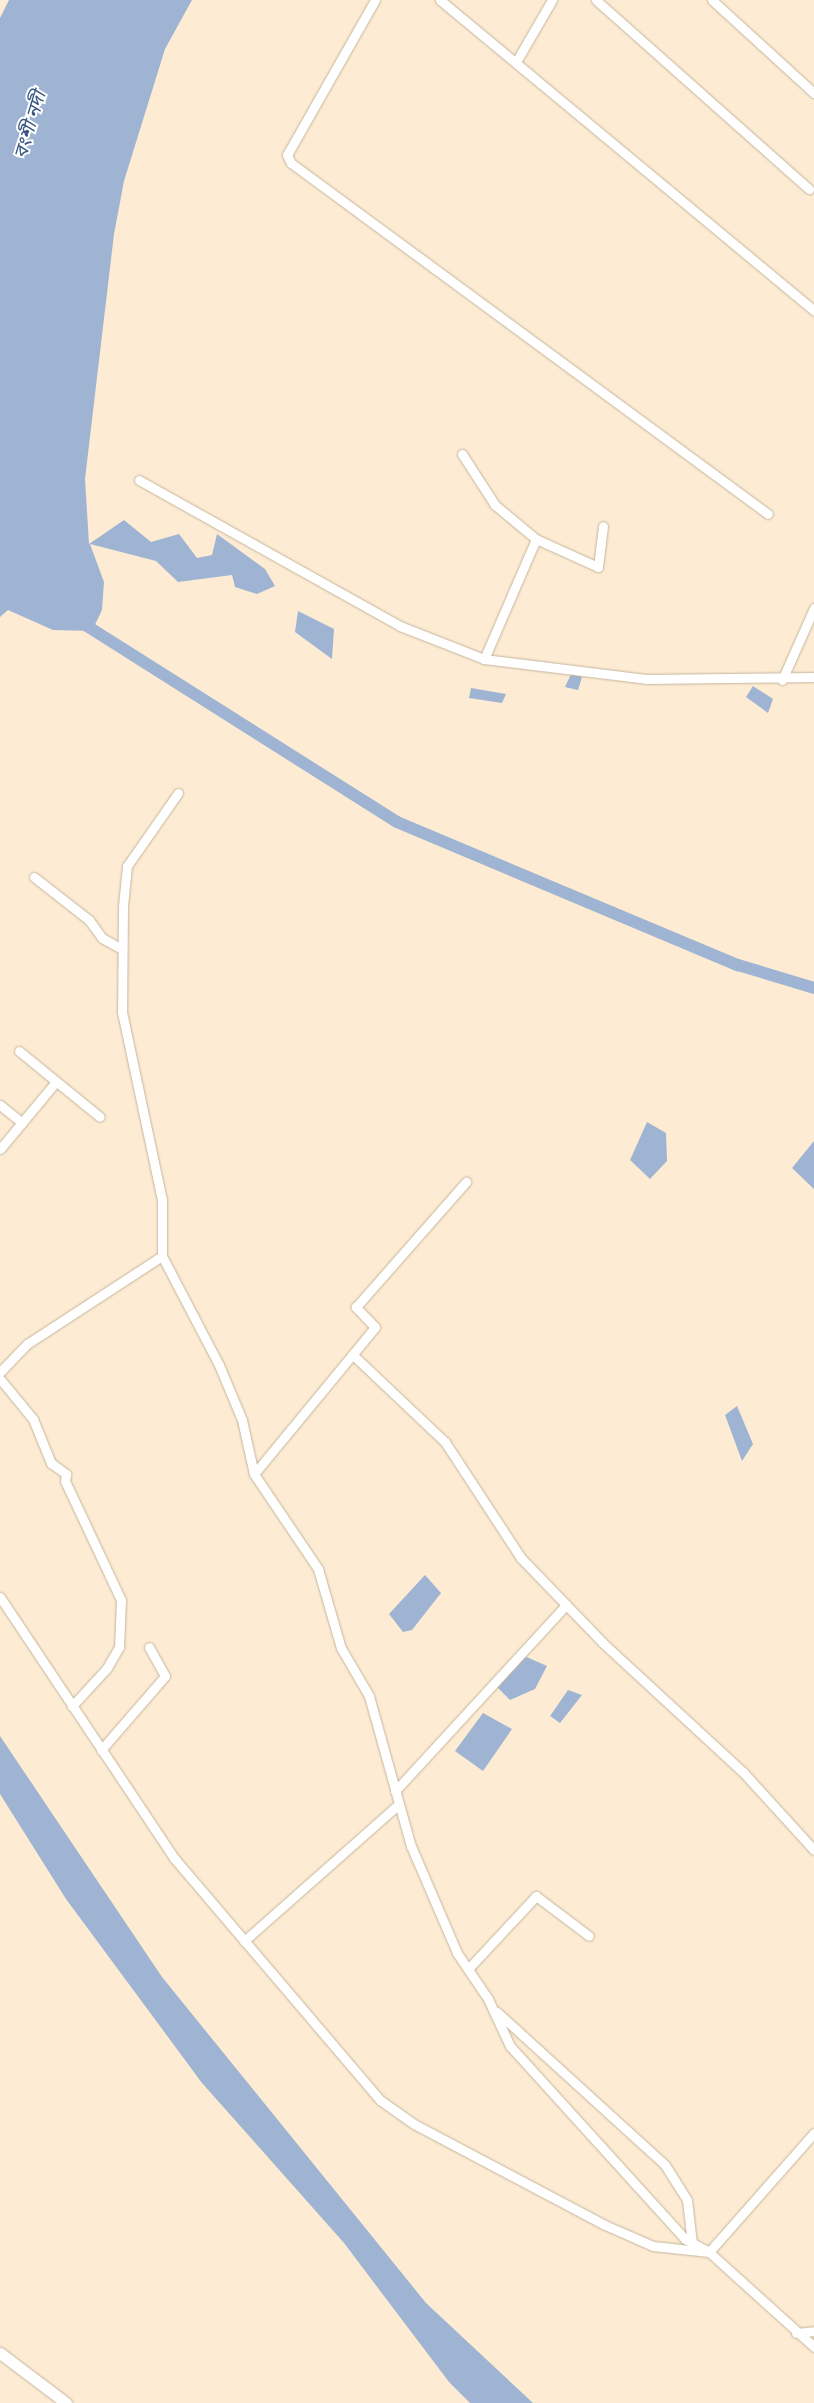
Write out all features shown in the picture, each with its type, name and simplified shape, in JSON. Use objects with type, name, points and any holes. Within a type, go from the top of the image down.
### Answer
[{"type":"street","points":[[375,0],[287,155],[291,163],[768,514]]},
{"type":"street","points":[[440,0],[814,310]]},
{"type":"street","points":[[516,62],[552,0]]},
{"type":"street","points":[[596,0],[809,189]]},
{"type":"street","points":[[712,0],[814,93]]},
{"type":"street","points":[[462,454],[495,505],[536,539],[598,568],[603,526]]},
{"type":"street","points":[[139,480],[400,626],[484,659],[646,679],[782,680],[814,677]]},
{"type":"street","points":[[484,659],[536,539]]},
{"type":"street","points":[[782,680],[814,608]]},
{"type":"street","points":[[178,793],[127,866],[122,949],[122,1012],[162,1200],[162,1256],[227,1383],[242,1420],[254,1474],[318,1569],[341,1648],[369,1696],[415,1855],[468,1969],[491,2005],[510,2046],[595,2144],[692,2243],[709,2252],[796,2333],[814,2347]]},
{"type":"street","points":[[34,877],[90,920],[102,938],[122,949]]},
{"type":"street","points":[[19,1051],[55,1083],[100,1117]]},
{"type":"street","points":[[0,1149],[55,1083]]},
{"type":"street","points":[[0,1105],[22,1123]]},
{"type":"street","points":[[254,1474],[375,1326],[356,1307],[466,1182]]},
{"type":"street","points":[[0,1372],[27,1344],[162,1256]]},
{"type":"street","points":[[353,1355],[445,1442],[521,1558],[566,1605],[743,1772],[814,1850]]},
{"type":"street","points":[[0,1379],[33,1419],[51,1463],[66,1474],[65,1482],[121,1600],[119,1646],[107,1668],[72,1706]]},
{"type":"street","points":[[0,1597],[174,1858],[380,2100],[414,2124],[605,2226],[653,2246],[709,2252]]},
{"type":"street","points":[[395,1791],[566,1605]]},
{"type":"street","points":[[101,1750],[165,1676],[149,1646]]},
{"type":"street","points":[[244,1940],[399,1804]]},
{"type":"street","points":[[468,1969],[536,1896],[589,1936]]},
{"type":"street","points":[[491,2005],[665,2165],[687,2200],[692,2243]]},
{"type":"street","points":[[709,2252],[814,2133]]},
{"type":"street","points":[[796,2333],[814,2331]]},
{"type":"street","points":[[0,2353],[66,2403]]},
{"type":"water","name":"বংশী নদী","points":[[9,0],[192,0],[165,49],[124,181],[114,234],[85,479],[89,544],[124,520],[151,542],[179,534],[197,558],[212,555],[217,534],[265,569],[275,586],[257,594],[235,587],[232,575],[178,582],[156,561],[90,544],[104,582],[102,610],[92,631],[53,630],[8,610],[0,617],[0,18]]},
{"type":"water","points":[[298,611],[334,629],[332,659],[295,632]]},
{"type":"water","points":[[571,674],[582,677],[578,690],[565,687]]},
{"type":"water","points":[[753,686],[773,699],[768,713],[746,697]]},
{"type":"water","points":[[471,688],[506,694],[502,703],[469,698]]},
{"type":"water","points":[[647,1122],[666,1133],[667,1161],[650,1179],[630,1160]]},
{"type":"water","points":[[814,1141],[814,1189],[792,1168]]},
{"type":"water","points":[[737,1406],[753,1444],[742,1461],[725,1415]]},
{"type":"water","points":[[425,1575],[441,1593],[412,1630],[403,1632],[389,1614]]},
{"type":"water","points":[[522,1655],[547,1666],[535,1689],[510,1700],[497,1687]]},
{"type":"water","points":[[568,1690],[582,1695],[560,1723],[550,1716]]},
{"type":"water","points":[[483,1713],[512,1729],[483,1771],[455,1751]]},
{"type":"water","points":[[0,1736],[162,1977],[426,2303],[533,2403],[470,2403],[449,2382],[344,2243],[202,2083],[66,1899],[0,1794]]},
{"type":"waterway","points":[[79,621],[397,822],[738,965],[814,988]]}]
